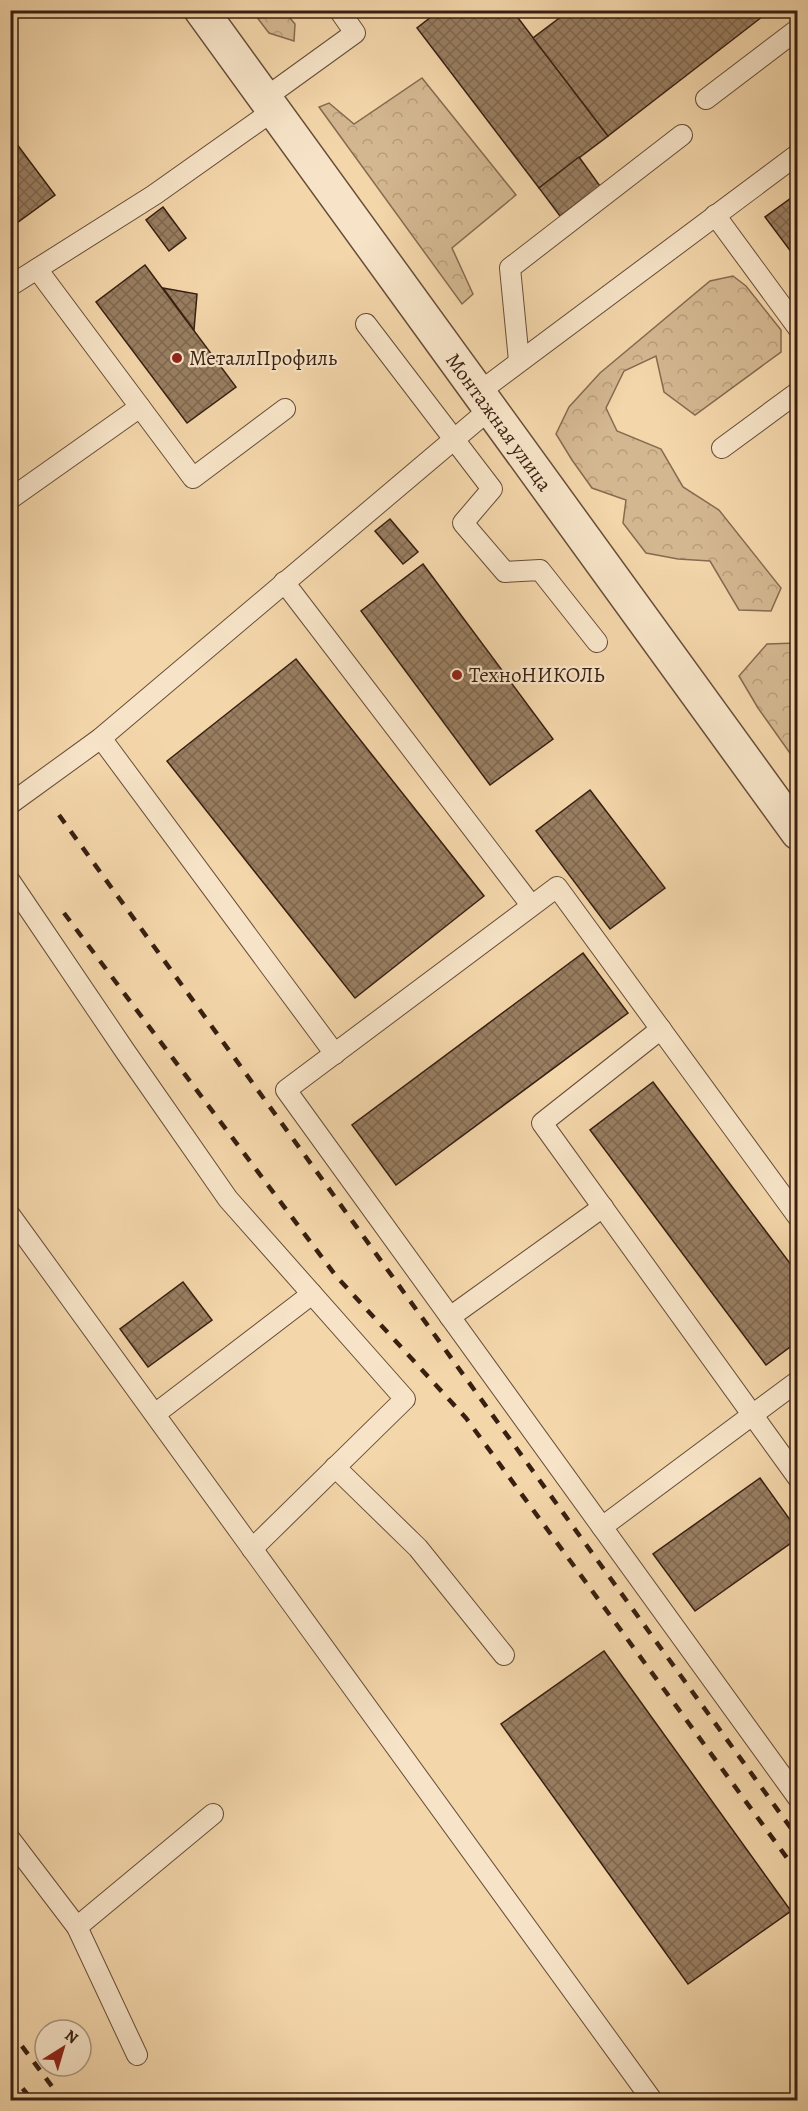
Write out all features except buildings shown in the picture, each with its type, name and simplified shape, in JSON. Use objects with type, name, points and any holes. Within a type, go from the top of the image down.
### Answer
[{"type":"street","name":"Монтажная улица","points":[[201,10],[798,833]]},
{"type":"lane","points":[[10,286],[154,195],[270,104],[355,33],[339,10]]},
{"type":"lane","points":[[706,99],[798,29]]},
{"type":"lane","points":[[519,361],[510,268],[682,135]]},
{"type":"lane","points":[[10,804],[101,738],[454,439],[519,361],[798,154]]},
{"type":"lane","points":[[715,215],[798,328]]},
{"type":"lane","points":[[37,269],[193,478],[285,409]]},
{"type":"lane","points":[[366,324],[492,489],[463,523],[505,572],[540,570],[597,642]]},
{"type":"lane","points":[[722,448],[798,392]]},
{"type":"lane","points":[[10,499],[140,407]]},
{"type":"lane","points":[[284,582],[531,905]]},
{"type":"lane","points":[[101,738],[335,1054]]},
{"type":"lane","points":[[10,882],[124,1051],[228,1199],[405,1399],[252,1549]]},
{"type":"lane","points":[[798,1217],[557,886],[286,1090],[798,1798]]},
{"type":"lane","points":[[661,1029],[542,1122],[798,1478]]},
{"type":"lane","points":[[450,1317],[603,1207]]},
{"type":"lane","points":[[10,1215],[652,2100]]},
{"type":"lane","points":[[154,1414],[312,1294]]},
{"type":"lane","points":[[602,1527],[798,1381]]},
{"type":"lane","points":[[335,1467],[418,1548],[504,1654]]},
{"type":"lane","points":[[77,1927],[213,1814]]},
{"type":"lane","points":[[10,1839],[77,1927],[137,2055]]},
{"type":"green space","points":[[252,11],[284,11],[295,24],[294,41],[269,33]]},
{"type":"green space","points":[[422,78],[516,195],[452,248],[473,294],[462,304],[319,107],[329,103],[354,124]]},
{"type":"green space","points":[[733,276],[746,286],[781,330],[781,352],[695,415],[664,392],[656,356],[624,371],[606,408],[617,431],[661,449],[683,487],[719,510],[781,588],[771,611],[739,610],[710,561],[678,559],[646,553],[623,523],[626,500],[592,488],[556,434],[569,407],[600,373],[710,281]]},
{"type":"green space","points":[[798,643],[797,763],[758,708],[739,676],[767,644]]},
{"type":"railway","points":[[59,815],[798,1838]]},
{"type":"railway","points":[[64,913],[336,1276],[466,1418],[798,1873]]},
{"type":"railway","points":[[10,2030],[62,2100]]},
{"type":"railway","points":[[10,2073],[32,2100]]},
{"type":"place","name":"МеталлПрофиль","points":[[177,358]]},
{"type":"place","name":"ТехноНИКОЛЬ","points":[[457,675]]}]
